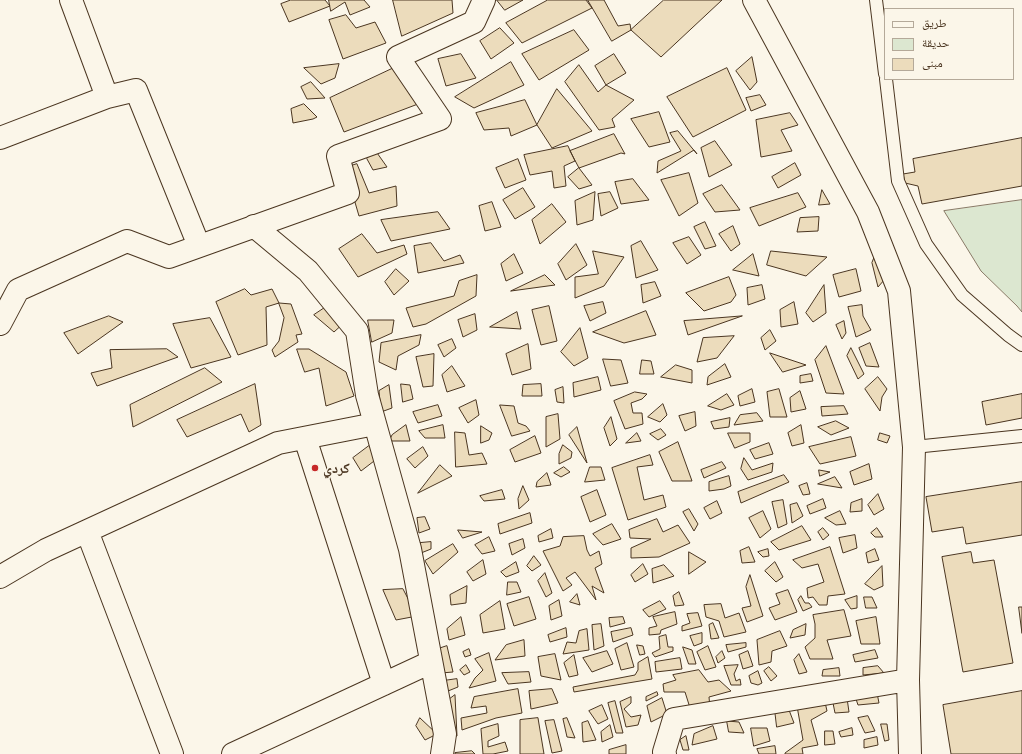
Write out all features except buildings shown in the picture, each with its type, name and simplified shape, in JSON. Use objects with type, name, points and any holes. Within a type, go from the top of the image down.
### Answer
[{"type":"street","points":[[71,0],[107,97]]},
{"type":"street","points":[[0,324],[18,290],[127,241],[169,257],[348,192],[338,156],[440,120],[398,57],[474,22],[484,0]]},
{"type":"street","points":[[754,0],[868,212],[899,291],[914,447],[908,680],[910,754]]},
{"type":"street","points":[[0,138],[107,97],[136,90],[199,246]]},
{"type":"street","points":[[254,226],[308,271],[357,331],[366,395],[410,549],[445,734],[442,754]]},
{"type":"street","points":[[0,577],[46,550],[278,443],[375,424]]},
{"type":"street","points":[[305,438],[384,684]]},
{"type":"street","points":[[87,531],[172,754]]},
{"type":"street","points":[[233,754],[432,662]]},
{"type":"street","points":[[665,754],[664,752],[674,719],[908,680]]},
{"type":"lane","points":[[876,0],[884,66]]},
{"type":"lane","points":[[886,80],[898,181],[926,244],[962,295],[1008,335],[1022,345]]},
{"type":"lane","points":[[914,447],[1022,436]]},
{"type":"green space","points":[[1022,200],[1022,312],[981,271],[944,211]]},
{"type":"place","name":"كردي","points":[[315,468]]}]
